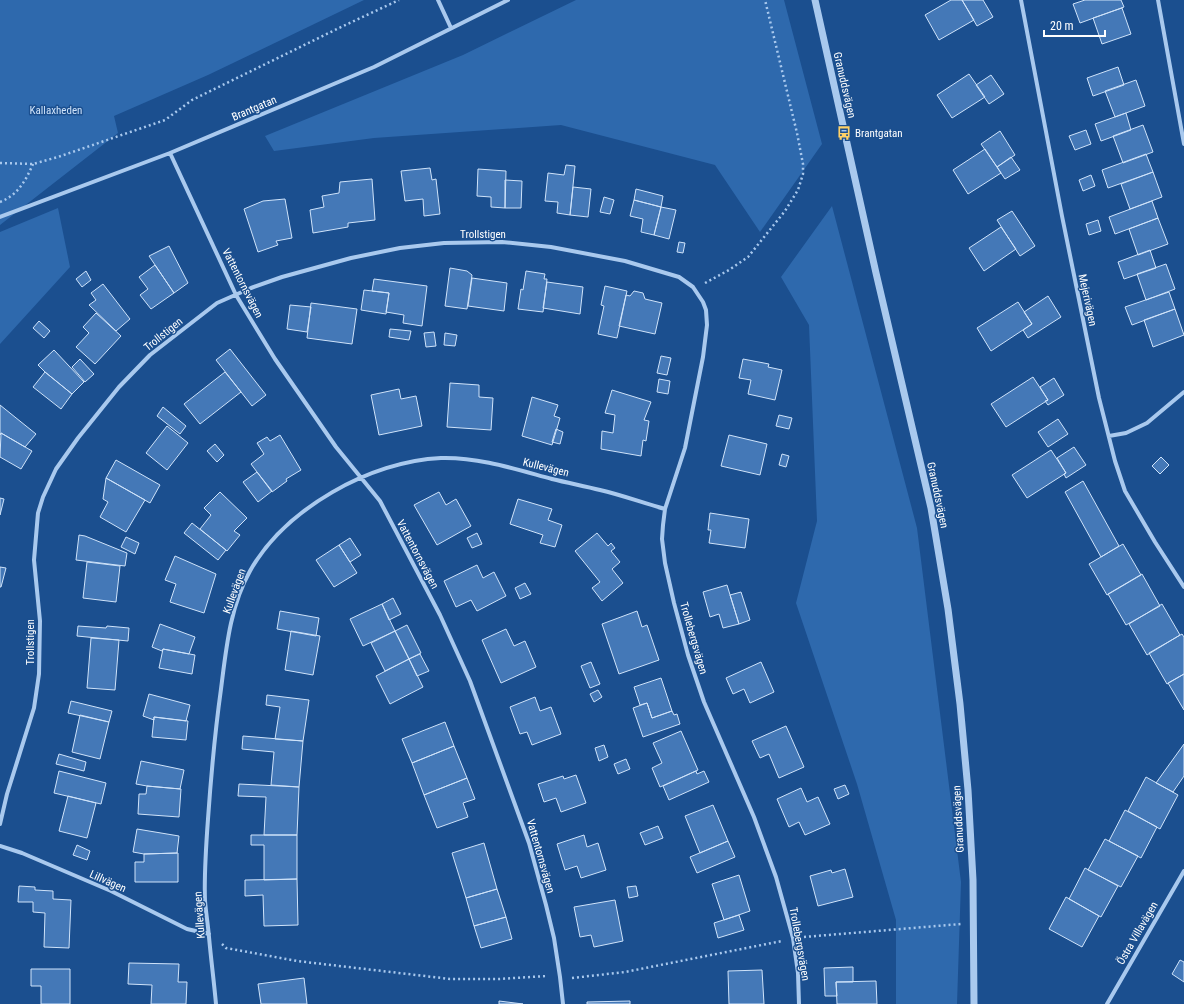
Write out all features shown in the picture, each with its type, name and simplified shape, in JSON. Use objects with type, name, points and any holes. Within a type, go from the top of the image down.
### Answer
[{"type":"street","points":[[438,0],[451,28]]},
{"type":"street","name":"Brantgatan","points":[[0,217],[170,153],[374,67],[508,0]]},
{"type":"street","name":"Granuddsvägen","points":[[815,0],[933,523],[948,609],[960,704],[968,790],[973,880],[974,1004]]},
{"type":"street","name":"Mejerivägen","points":[[1021,0],[1062,216],[1099,398],[1109,436],[1125,491],[1184,587]]},
{"type":"street","points":[[1158,0],[1184,144]]},
{"type":"street","name":"Vattentornsvägen","points":[[170,153],[236,294],[275,359],[336,447],[380,501],[440,614],[470,681],[529,843],[546,905],[560,977],[563,1004]]},
{"type":"street","name":"Trollstigen","points":[[0,824],[7,794],[34,708],[39,674],[40,621],[34,560],[38,513],[43,497],[56,469],[78,438],[119,387],[150,355],[217,303],[236,294],[282,277],[351,258],[400,248],[444,244],[502,242],[551,247],[624,261],[679,277]]},
{"type":"street","name":"Trollebergsvägen","points":[[679,277],[693,288],[703,302],[706,310],[706,339],[685,448],[665,509],[662,525],[665,563],[688,655],[704,702],[754,817],[784,901],[793,938],[798,973],[799,1004]]},
{"type":"street","points":[[1109,436],[1126,433],[1147,423],[1184,392]]},
{"type":"street","name":"Kullevägen","points":[[216,1004],[205,902],[206,848],[215,728],[231,625],[238,598],[249,572],[264,548],[280,531],[310,506],[341,487],[380,470],[409,462],[442,458],[465,458],[487,461],[556,480],[601,490],[665,509]]},
{"type":"street","name":"Lillvägen","points":[[0,846],[22,853],[111,892],[187,929],[209,934]]},
{"type":"street","name":"Östra Villavägen","points":[[1107,1004],[1184,871]]},
{"type":"path","points":[[0,163],[33,164],[58,157],[165,120],[192,100],[338,28],[400,0]]},
{"type":"path","points":[[693,288],[729,270],[748,257],[785,211],[798,190],[803,174],[803,164],[797,133],[765,0]]},
{"type":"path","points":[[0,202],[15,193],[27,179],[33,164]]},
{"type":"path","points":[[209,934],[226,948],[297,961],[450,978],[576,978],[624,972],[793,938],[974,922]]},
{"type":"green space","name":"Kallaxheden","points":[[0,0],[364,0],[208,75],[114,116],[118,133],[0,225]]},
{"type":"green space","points":[[576,0],[784,0],[822,144],[760,232],[715,165],[561,125],[374,138],[274,151],[265,136],[463,55]]},
{"type":"green space","points":[[832,206],[917,528],[961,882],[957,1004],[896,1004],[896,920],[857,784],[796,603],[817,521],[809,325],[781,277]]},
{"type":"green space","points":[[58,208],[70,267],[0,344],[0,232]]},
{"type":"building","points":[[951,0],[962,0],[974,20],[939,40],[925,15]]},
{"type":"building","points":[[962,0],[983,0],[993,17],[977,26]]},
{"type":"building","points":[[1085,0],[1121,0],[1124,7],[1080,23],[1073,4]]},
{"type":"building","points":[[1122,8],[1131,34],[1102,44],[1093,18]]},
{"type":"building","points":[[1118,67],[1124,85],[1093,96],[1087,78]]},
{"type":"building","points":[[969,74],[985,97],[952,118],[937,95]]},
{"type":"building","points":[[991,75],[1004,94],[989,104],[976,85]]},
{"type":"building","points":[[1136,80],[1145,106],[1115,117],[1105,91]]},
{"type":"building","points":[[1126,113],[1131,130],[1101,141],[1095,124]]},
{"type":"building","points":[[1143,125],[1153,152],[1123,163],[1113,136]]},
{"type":"building","points":[[1086,130],[1091,144],[1075,150],[1069,136]]},
{"type":"building","points":[[1000,131],[1015,155],[997,167],[981,144]]},
{"type":"building","points":[[985,149],[1001,173],[968,194],[953,170]]},
{"type":"building","points":[[1146,154],[1153,172],[1108,188],[1102,170]]},
{"type":"building","points":[[1011,157],[1020,170],[1005,179],[997,167]]},
{"type":"building","points":[[566,165],[575,166],[570,215],[557,213],[558,202],[545,201],[548,173],[564,175]]},
{"type":"building","points":[[430,168],[432,180],[436,179],[440,214],[424,216],[423,199],[405,201],[401,171]]},
{"type":"building","points":[[478,169],[506,171],[505,208],[491,207],[491,197],[477,196]]},
{"type":"building","points":[[1153,172],[1162,197],[1130,209],[1121,184]]},
{"type":"building","points":[[1091,175],[1095,186],[1083,191],[1079,180]]},
{"type":"building","points":[[372,179],[375,220],[348,223],[348,227],[313,233],[310,210],[324,207],[322,196],[339,193],[340,182]]},
{"type":"building","points":[[505,180],[522,181],[521,208],[505,208]]},
{"type":"building","points":[[573,187],[591,189],[588,217],[570,215]]},
{"type":"building","points":[[636,189],[663,196],[661,207],[634,200]]},
{"type":"building","points":[[604,197],[614,200],[610,214],[600,212]]},
{"type":"building","points":[[285,199],[292,238],[276,241],[278,245],[258,252],[244,209],[263,201]]},
{"type":"building","points":[[634,200],[661,207],[654,235],[641,232],[643,219],[630,216]]},
{"type":"building","points":[[1152,201],[1158,218],[1115,234],[1109,217]]},
{"type":"building","points":[[661,207],[676,210],[669,239],[654,235]]},
{"type":"building","points":[[1012,211],[1035,246],[1020,256],[997,220]]},
{"type":"building","points":[[1158,218],[1168,244],[1138,255],[1129,229]]},
{"type":"building","points":[[1098,220],[1101,231],[1089,235],[1086,224]]},
{"type":"building","points":[[1001,227],[1016,249],[984,271],[969,248]]},
{"type":"building","points":[[679,242],[685,243],[683,253],[677,252]]},
{"type":"building","points":[[169,246],[188,283],[174,293],[149,256]]},
{"type":"building","points":[[1150,250],[1156,268],[1124,279],[1118,262]]},
{"type":"building","points":[[1166,264],[1175,289],[1146,300],[1137,274]]},
{"type":"building","points":[[155,265],[174,293],[151,309],[140,295],[148,289],[139,277]]},
{"type":"building","points":[[450,268],[467,271],[472,275],[467,309],[445,306]]},
{"type":"building","points":[[86,271],[91,280],[82,287],[76,279]]},
{"type":"building","points":[[526,271],[545,274],[544,279],[547,279],[543,312],[518,309]]},
{"type":"building","points":[[472,278],[507,283],[504,311],[468,306]]},
{"type":"building","points":[[374,279],[427,286],[422,326],[403,323],[404,315],[386,312],[389,293],[372,291]]},
{"type":"building","points":[[547,282],[583,287],[580,314],[543,308]]},
{"type":"building","points":[[103,284],[130,319],[116,331],[89,305],[96,300],[91,293]]},
{"type":"building","points":[[605,286],[627,291],[617,338],[598,334],[604,306],[601,305]]},
{"type":"building","points":[[364,290],[389,293],[386,314],[361,310]]},
{"type":"building","points":[[634,291],[643,293],[645,299],[662,303],[655,334],[619,326],[626,295],[630,296]]},
{"type":"building","points":[[1169,292],[1175,309],[1132,325],[1125,307]]},
{"type":"building","points":[[1048,296],[1061,317],[1028,338],[1023,330],[1032,324],[1024,312]]},
{"type":"building","points":[[1018,302],[1032,324],[991,351],[977,328]]},
{"type":"building","points":[[311,303],[357,309],[352,344],[307,338]]},
{"type":"building","points":[[290,305],[311,307],[307,332],[287,329]]},
{"type":"building","points":[[1175,309],[1184,335],[1153,347],[1144,320]]},
{"type":"building","points":[[96,313],[121,336],[95,364],[76,347],[89,333],[83,327]]},
{"type":"building","points":[[39,321],[50,331],[44,338],[33,328]]},
{"type":"building","points":[[390,329],[411,331],[409,340],[389,337]]},
{"type":"building","points":[[434,332],[436,346],[426,347],[424,333]]},
{"type":"building","points":[[445,333],[457,335],[455,346],[444,345]]},
{"type":"building","points":[[230,349],[266,395],[252,406],[216,360]]},
{"type":"building","points":[[54,350],[84,382],[72,394],[38,365]]},
{"type":"building","points":[[661,356],[671,358],[667,375],[657,373]]},
{"type":"building","points":[[80,359],[94,374],[85,382],[72,367]]},
{"type":"building","points":[[743,359],[769,364],[768,367],[782,370],[775,400],[748,394],[751,380],[739,378]]},
{"type":"building","points":[[45,372],[72,394],[61,409],[33,387]]},
{"type":"building","points":[[225,372],[241,392],[200,424],[184,404]]},
{"type":"building","points":[[1033,377],[1048,400],[1006,427],[991,404]]},
{"type":"building","points":[[1054,378],[1064,395],[1048,405],[1045,401],[1048,400],[1040,387]]},
{"type":"building","points":[[659,379],[670,381],[668,394],[657,392]]},
{"type":"building","points":[[450,383],[479,385],[479,397],[493,398],[491,430],[447,427]]},
{"type":"building","points":[[399,389],[401,399],[416,396],[422,426],[379,435],[371,395]]},
{"type":"building","points":[[612,390],[651,402],[644,420],[649,421],[646,441],[643,440],[641,456],[601,449],[602,431],[613,433],[615,415],[605,413]]},
{"type":"building","points":[[532,397],[558,405],[554,416],[560,418],[552,445],[522,436]]},
{"type":"building","points":[[0,405],[36,434],[25,447],[1,433],[0,435]]},
{"type":"building","points":[[163,407],[186,426],[180,434],[157,416]]},
{"type":"building","points":[[779,415],[792,418],[789,429],[776,426]]},
{"type":"building","points":[[1058,419],[1068,434],[1048,447],[1038,432]]},
{"type":"building","points":[[167,426],[188,443],[167,470],[146,453]]},
{"type":"building","points":[[556,429],[563,432],[560,444],[552,442]]},
{"type":"building","points":[[1,433],[32,451],[21,469],[0,457]]},
{"type":"building","points":[[280,435],[301,470],[286,479],[287,481],[272,492],[251,464],[264,454],[257,443],[267,437],[270,441]]},
{"type":"building","points":[[729,435],[767,444],[760,475],[721,466]]},
{"type":"building","points":[[215,444],[224,455],[217,462],[207,451]]},
{"type":"building","points":[[1074,447],[1086,465],[1066,478],[1064,474],[1066,473],[1057,458]]},
{"type":"building","points":[[1051,450],[1066,473],[1027,498],[1012,475]]},
{"type":"building","points":[[782,454],[789,456],[786,467],[779,465]]},
{"type":"building","points":[[1161,457],[1169,465],[1160,474],[1152,466]]},
{"type":"building","points":[[116,460],[160,485],[150,503],[106,478]]},
{"type":"building","points":[[257,472],[272,491],[258,502],[243,482]]},
{"type":"building","points":[[106,478],[145,500],[126,532],[100,517],[108,502],[103,499]]},
{"type":"building","points":[[1083,481],[1119,546],[1101,557],[1065,492]]},
{"type":"building","points":[[220,492],[247,518],[234,531],[240,535],[227,551],[200,529],[211,515],[204,508]]},
{"type":"building","points":[[439,492],[446,505],[456,499],[471,526],[437,545],[414,505]]},
{"type":"building","points":[[0,498],[4,499],[0,515]]},
{"type":"building","points":[[518,499],[552,509],[548,520],[562,525],[555,547],[540,543],[543,535],[510,524]]},
{"type":"building","points":[[710,513],[749,519],[745,548],[709,543],[711,530],[708,530]]},
{"type":"building","points":[[192,523],[226,550],[218,560],[184,533]]},
{"type":"building","points":[[477,533],[482,544],[472,548],[467,538]]},
{"type":"building","points":[[597,533],[608,546],[611,543],[615,548],[611,551],[620,562],[612,569],[623,583],[602,601],[592,588],[600,582],[575,551]]},
{"type":"building","points":[[79,535],[127,553],[125,566],[76,560]]},
{"type":"building","points":[[126,537],[139,543],[135,554],[121,547]]},
{"type":"building","points":[[350,538],[361,555],[350,562],[339,545]]},
{"type":"building","points":[[1123,544],[1141,575],[1107,595],[1089,564]]},
{"type":"building","points":[[339,545],[357,573],[334,587],[316,560]]},
{"type":"building","points":[[175,556],[216,574],[204,613],[170,602],[176,584],[165,580]]},
{"type":"building","points":[[87,562],[120,566],[116,602],[83,598]]},
{"type":"building","points":[[477,565],[483,578],[494,572],[506,596],[477,611],[471,600],[456,607],[444,581]]},
{"type":"building","points":[[0,567],[6,568],[1,587],[0,587]]},
{"type":"building","points":[[1142,574],[1160,606],[1126,625],[1108,594]]},
{"type":"building","points":[[525,583],[531,594],[520,599],[515,588]]},
{"type":"building","points":[[727,585],[739,624],[723,628],[719,614],[710,617],[703,592]]},
{"type":"building","points":[[741,592],[750,620],[739,624],[730,595]]},
{"type":"building","points":[[393,598],[401,614],[389,620],[382,604]]},
{"type":"building","points":[[382,604],[395,631],[363,646],[350,619]]},
{"type":"building","points":[[1162,604],[1180,635],[1147,655],[1129,624]]},
{"type":"building","points":[[280,611],[319,618],[316,636],[277,629]]},
{"type":"building","points":[[637,611],[642,627],[647,625],[659,660],[619,674],[602,624]]},
{"type":"building","points":[[160,624],[195,637],[189,654],[163,649],[162,651],[152,647]]},
{"type":"building","points":[[407,625],[421,653],[409,659],[395,631]]},
{"type":"building","points":[[78,626],[129,628],[128,641],[77,636]]},
{"type":"building","points":[[506,629],[514,646],[525,641],[536,667],[501,683],[482,640]]},
{"type":"building","points":[[291,631],[320,636],[313,675],[285,670]]},
{"type":"building","points":[[395,631],[409,659],[385,671],[371,643]]},
{"type":"building","points":[[1182,634],[1184,637],[1184,674],[1167,684],[1149,653]]},
{"type":"building","points":[[91,638],[119,640],[115,690],[87,688]]},
{"type":"building","points":[[163,649],[195,655],[192,674],[159,668]]},
{"type":"building","points":[[420,654],[429,671],[417,676],[409,659]]},
{"type":"building","points":[[409,659],[423,687],[390,704],[376,676]]},
{"type":"building","points":[[591,662],[600,684],[590,688],[581,666]]},
{"type":"building","points":[[761,662],[774,692],[750,703],[744,689],[733,694],[726,678]]},
{"type":"building","points":[[1184,674],[1184,710],[1168,683]]},
{"type":"building","points":[[661,678],[672,711],[652,718],[647,703],[640,705],[634,687]]},
{"type":"building","points":[[598,690],[602,697],[594,702],[590,694]]},
{"type":"building","points":[[149,694],[190,705],[186,721],[154,717],[154,720],[143,716]]},
{"type":"building","points":[[267,695],[309,700],[303,741],[275,739],[280,707],[266,705]]},
{"type":"building","points":[[535,697],[540,711],[551,707],[561,734],[532,745],[527,732],[520,734],[510,707]]},
{"type":"building","points":[[71,701],[112,711],[109,722],[68,713]]},
{"type":"building","points":[[647,703],[652,718],[672,711],[674,715],[677,714],[680,724],[643,737],[633,708]]},
{"type":"building","points":[[80,715],[109,722],[100,759],[72,752]]},
{"type":"building","points":[[154,717],[188,721],[186,740],[152,737]]},
{"type":"building","points":[[445,722],[454,746],[412,763],[402,739]]},
{"type":"building","points":[[786,726],[804,767],[779,778],[769,754],[760,758],[752,741]]},
{"type":"building","points":[[681,731],[698,770],[660,787],[652,768],[662,763],[653,743]]},
{"type":"building","points":[[243,736],[303,741],[299,787],[271,785],[274,752],[242,749]]},
{"type":"building","points":[[1184,744],[1184,776],[1173,792],[1156,783]]},
{"type":"building","points":[[604,745],[608,757],[599,761],[595,748]]},
{"type":"building","points":[[454,746],[467,778],[424,795],[412,763]]},
{"type":"building","points":[[59,754],[86,762],[84,771],[56,764]]},
{"type":"building","points":[[626,759],[630,769],[618,774],[614,764]]},
{"type":"building","points":[[141,761],[184,770],[180,789],[136,784]]},
{"type":"building","points":[[59,771],[106,783],[101,804],[54,793]]},
{"type":"building","points":[[696,771],[697,774],[704,771],[709,782],[669,800],[663,786]]},
{"type":"building","points":[[576,775],[586,803],[561,812],[556,798],[544,802],[538,784],[563,776],[564,779]]},
{"type":"building","points":[[1146,777],[1178,795],[1160,829],[1128,811]]},
{"type":"building","points":[[467,778],[475,799],[463,803],[468,817],[437,828],[424,795]]},
{"type":"building","points":[[239,784],[299,787],[297,835],[264,835],[266,797],[238,796]]},
{"type":"building","points":[[845,785],[849,794],[838,799],[834,789]]},
{"type":"building","points":[[147,786],[181,789],[179,817],[138,814],[139,794],[146,794]]},
{"type":"building","points":[[801,788],[807,802],[818,797],[830,824],[805,835],[799,822],[789,827],[777,799]]},
{"type":"building","points":[[68,796],[96,803],[87,838],[59,831]]},
{"type":"building","points":[[713,805],[728,841],[700,853],[685,816]]},
{"type":"building","points":[[1125,810],[1157,827],[1141,858],[1109,841]]},
{"type":"building","points":[[658,826],[663,838],[645,845],[640,833]]},
{"type":"building","points":[[137,829],[179,836],[177,853],[144,854],[133,852]]},
{"type":"building","points":[[251,835],[297,835],[297,879],[264,880],[264,845],[251,845]]},
{"type":"building","points":[[584,835],[587,847],[598,843],[606,870],[581,878],[577,866],[565,870],[557,844]]},
{"type":"building","points":[[1105,839],[1138,856],[1121,887],[1088,870]]},
{"type":"building","points":[[728,841],[735,857],[697,873],[690,857]]},
{"type":"building","points":[[484,843],[497,889],[466,898],[452,853]]},
{"type":"building","points":[[77,845],[90,851],[87,860],[73,855]]},
{"type":"building","points":[[178,853],[178,882],[135,882],[135,862],[144,862],[144,854]]},
{"type":"building","points":[[1085,868],[1118,886],[1101,917],[1069,899]]},
{"type":"building","points":[[845,869],[853,897],[818,906],[810,876],[831,870],[832,873]]},
{"type":"building","points":[[739,875],[750,911],[724,920],[712,884]]},
{"type":"building","points":[[297,879],[298,925],[264,926],[263,895],[245,896],[245,880]]},
{"type":"building","points":[[19,886],[35,887],[35,890],[53,891],[53,899],[71,900],[69,948],[44,947],[45,913],[33,912],[33,902],[18,902]]},
{"type":"building","points":[[636,886],[638,896],[629,898],[627,887]]},
{"type":"building","points":[[497,889],[506,917],[474,926],[466,898]]},
{"type":"building","points":[[1066,897],[1099,916],[1082,947],[1049,929]]},
{"type":"building","points":[[615,900],[623,941],[594,947],[591,935],[580,937],[574,907]]},
{"type":"building","points":[[739,915],[744,930],[718,938],[714,923]]},
{"type":"building","points":[[506,917],[512,939],[481,948],[474,926]]},
{"type":"building","points":[[1180,960],[1184,962],[1184,982],[1172,974]]},
{"type":"building","points":[[129,963],[179,964],[178,982],[187,982],[186,1004],[151,1004],[152,985],[128,984]]},
{"type":"building","points":[[853,967],[853,982],[836,982],[837,996],[825,996],[824,968]]},
{"type":"building","points":[[31,969],[70,969],[70,1004],[41,1004],[41,986],[31,986]]},
{"type":"building","points":[[762,970],[764,1004],[729,1004],[728,971]]},
{"type":"building","points":[[304,978],[307,1004],[261,1004],[258,984]]},
{"type":"building","points":[[876,981],[877,1004],[837,1004],[836,982]]},
{"type":"building","points":[[499,1001],[523,1004],[499,1004]]},
{"type":"building","points":[[630,1001],[630,1004],[587,1004],[587,1002]]},
{"type":"place","name":"Brantgatan","points":[[844,133]]}]
